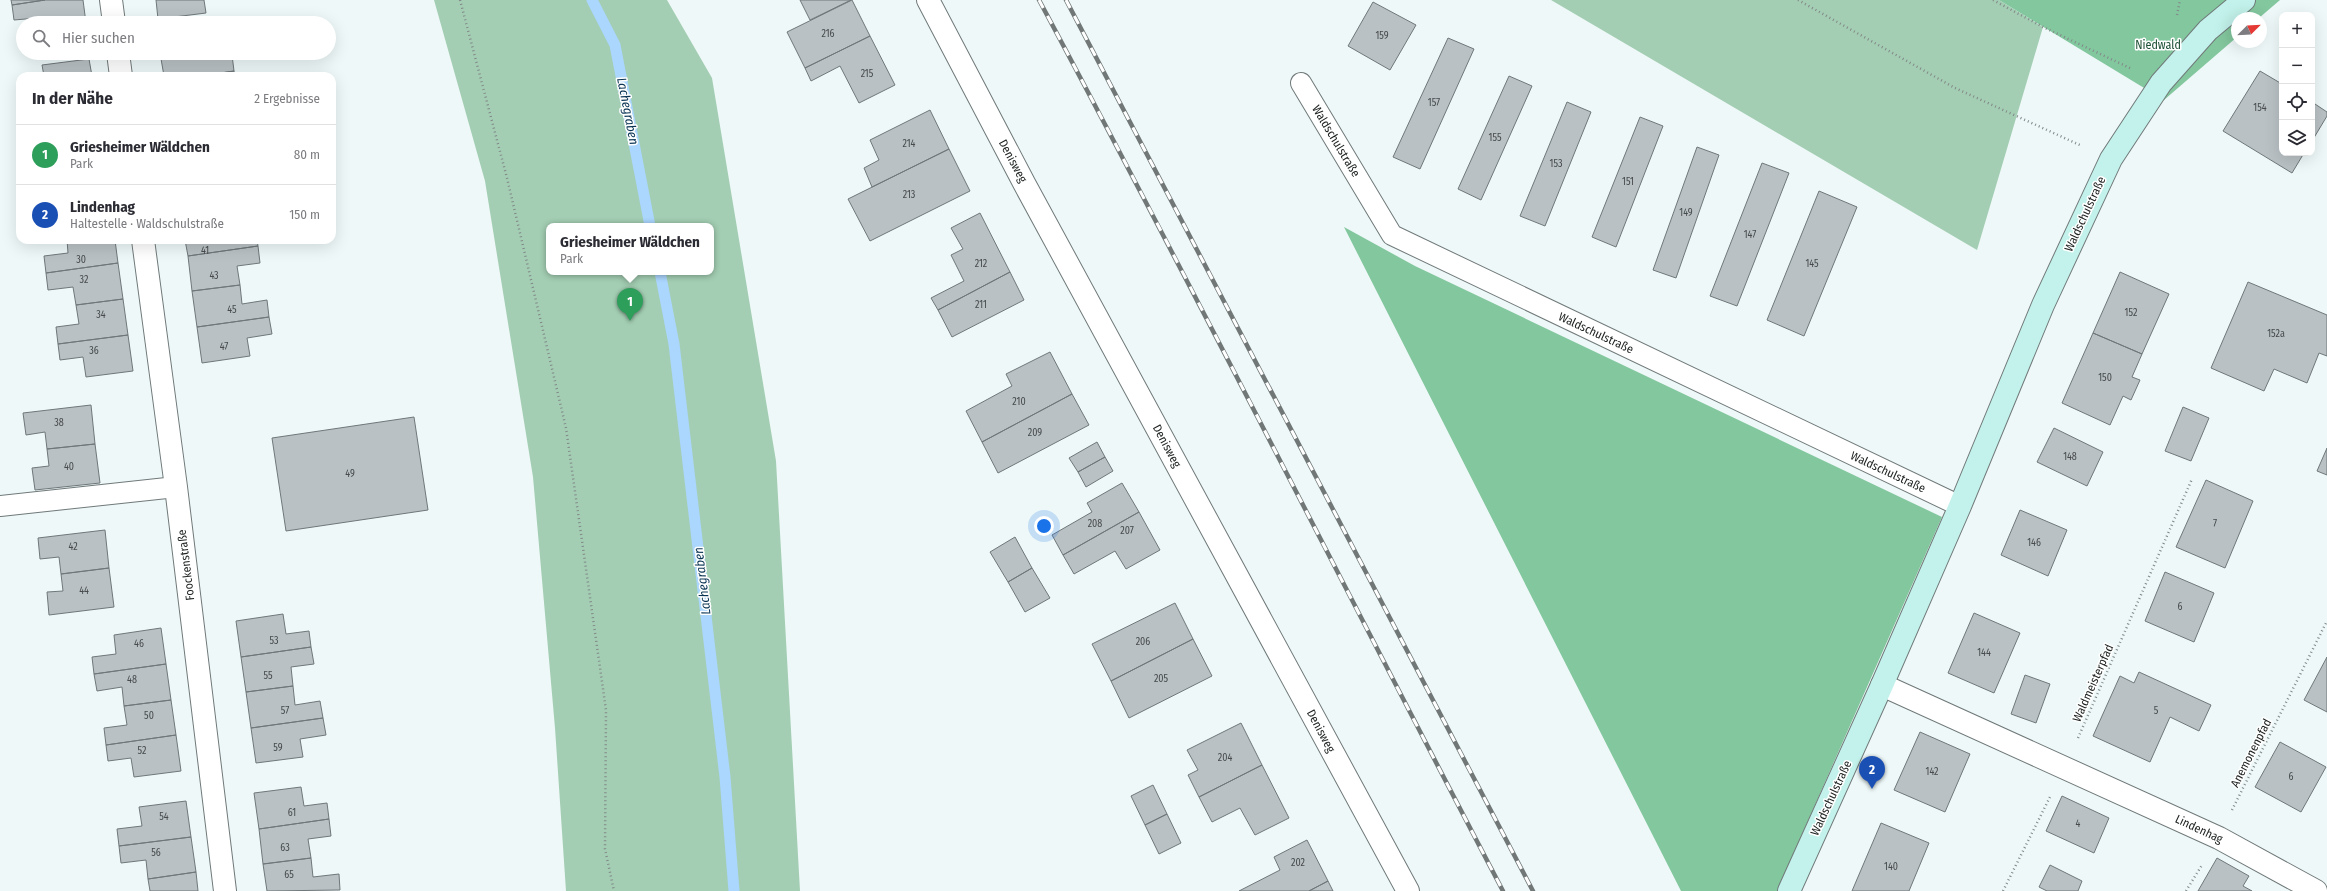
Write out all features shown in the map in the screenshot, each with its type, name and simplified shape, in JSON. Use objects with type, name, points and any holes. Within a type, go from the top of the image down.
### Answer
[{"type":"street","points":[[111,0],[113,16]]},
{"type":"street","name":"Denisweg","points":[[928,0],[1024,183],[1408,891]]},
{"type":"street","name":"Waldschulstraße","points":[[1789,891],[1882,685],[1960,506],[2043,305],[2111,159],[2161,83],[2208,30],[2244,0]]},
{"type":"street","points":[[119,60],[120,72]]},
{"type":"street","name":"Foockenstraße","points":[[144,244],[176,487],[224,891]]},
{"type":"street","name":"Lindenhag","points":[[1882,685],[2219,838],[2316,891]]},
{"type":"lane","name":"Waldschulstraße","points":[[1301,83],[1392,236],[1960,506]]},
{"type":"lane","points":[[0,506],[176,487]]},
{"type":"path","points":[[460,0],[507,178],[566,428],[606,710],[605,849],[614,891]]},
{"type":"path","points":[[1798,0],[1955,88],[2111,159]]},
{"type":"path","points":[[1993,0],[2043,27],[2161,83]]},
{"type":"path","name":"Waldmeisterpfad","points":[[2003,891],[2065,768],[2192,479]]},
{"type":"path","name":"Anemonenpfad","points":[[2186,891],[2219,838],[2327,621]]},
{"type":"green space","points":[[434,0],[667,0],[712,78],[776,461],[800,891],[566,891],[555,728],[533,477],[485,181]]},
{"type":"green space","points":[[1551,0],[1999,0],[2043,27],[1977,250]]},
{"type":"green space","name":"Niedwald","points":[[1999,0],[2280,0],[2266,12],[2231,12],[2231,42],[2164,100]]},
{"type":"green space","points":[[1344,227],[1415,266],[1942,517],[1777,891],[1681,891]]},
{"type":"building","points":[[11,0],[45,0],[12,5]]},
{"type":"building","points":[[45,0],[83,0],[85,16],[16,16],[16,20],[14,20],[12,5]]},
{"type":"building","points":[[156,0],[204,0],[206,13],[182,16],[158,16]]},
{"type":"building","points":[[800,0],[851,0],[810,20]]},
{"type":"building","points":[[852,0],[870,36],[805,68],[787,32]]},
{"type":"building","points":[[1373,2],[1416,25],[1390,70],[1348,46]]},
{"type":"building","points":[[870,36],[895,85],[859,103],[840,66],[811,81],[805,68]]},
{"type":"building","points":[[1448,38],[1474,49],[1420,169],[1393,157]]},
{"type":"building","points":[[89,60],[91,72],[43,72],[42,65]]},
{"type":"building","points":[[161,60],[233,60],[234,71],[227,72],[163,72]]},
{"type":"building","points":[[2260,71],[2279,82],[2279,156],[2302,156],[2292,173],[2223,131]]},
{"type":"building","points":[[1509,76],[1532,86],[1481,200],[1458,189]]},
{"type":"building","points":[[1567,102],[1591,112],[1545,226],[1520,216]]},
{"type":"building","points":[[2315,104],[2327,112],[2327,116],[2315,136]]},
{"type":"building","points":[[930,110],[949,149],[872,187],[864,168],[879,160],[870,140]]},
{"type":"building","points":[[1640,117],[1663,126],[1616,247],[1592,237]]},
{"type":"building","points":[[1697,147],[1719,155],[1676,278],[1653,270]]},
{"type":"building","points":[[949,149],[970,191],[870,241],[848,199]]},
{"type":"building","points":[[1762,163],[1789,173],[1737,306],[1710,296]]},
{"type":"building","points":[[1819,191],[1857,207],[1804,336],[1767,320]]},
{"type":"building","points":[[980,213],[1010,272],[938,310],[931,298],[964,281],[951,255],[963,249],[951,228]]},
{"type":"building","points":[[67,244],[116,244],[118,263],[46,273],[44,256],[68,253]]},
{"type":"building","points":[[186,244],[258,244],[258,246],[188,256]]},
{"type":"building","points":[[258,246],[260,263],[237,266],[240,285],[192,291],[188,256]]},
{"type":"building","points":[[118,263],[123,299],[76,305],[73,287],[48,290],[46,273]]},
{"type":"building","points":[[1010,272],[1024,300],[952,337],[938,310]]},
{"type":"building","points":[[2120,272],[2169,294],[2142,354],[2093,333]]},
{"type":"building","points":[[2248,282],[2327,315],[2327,356],[2319,353],[2307,383],[2274,369],[2264,391],[2211,368]]},
{"type":"building","points":[[240,285],[242,304],[267,300],[269,317],[197,327],[192,291]]},
{"type":"building","points":[[123,299],[128,335],[58,344],[56,327],[79,324],[76,305]]},
{"type":"building","points":[[269,317],[272,334],[247,338],[250,356],[202,363],[197,327]]},
{"type":"building","points":[[2093,333],[2142,354],[2132,377],[2140,380],[2131,400],[2123,396],[2110,425],[2062,403]]},
{"type":"building","points":[[128,335],[133,371],[86,377],[83,357],[60,360],[58,344]]},
{"type":"building","points":[[1050,352],[1072,394],[982,442],[966,411],[1012,386],[1006,374]]},
{"type":"building","points":[[1072,394],[1089,425],[998,473],[982,442]]},
{"type":"building","points":[[91,405],[95,444],[47,449],[45,432],[26,435],[23,413]]},
{"type":"building","points":[[2183,407],[2209,418],[2191,461],[2165,451]]},
{"type":"building","points":[[414,417],[428,510],[286,531],[272,438]]},
{"type":"building","points":[[2054,428],[2103,452],[2087,486],[2037,462]]},
{"type":"building","points":[[1097,442],[1105,457],[1078,472],[1069,458]]},
{"type":"building","points":[[95,444],[100,483],[35,490],[32,468],[49,466],[47,449]]},
{"type":"building","points":[[2327,448],[2327,475],[2317,471]]},
{"type":"building","points":[[1105,457],[1113,471],[1086,487],[1078,472]]},
{"type":"building","points":[[2206,480],[2253,501],[2225,568],[2176,547]]},
{"type":"building","points":[[1122,483],[1139,512],[1063,555],[1052,535],[1092,512],[1087,503]]},
{"type":"building","points":[[2020,510],[2067,530],[2048,576],[2001,555]]},
{"type":"building","points":[[1139,512],[1160,550],[1126,569],[1115,551],[1074,574],[1063,555]]},
{"type":"building","points":[[105,530],[109,568],[61,574],[59,557],[40,559],[38,538]]},
{"type":"building","points":[[1015,537],[1032,568],[1008,582],[990,552]]},
{"type":"building","points":[[109,568],[114,607],[49,615],[47,592],[63,591],[61,574]]},
{"type":"building","points":[[1032,568],[1050,598],[1025,612],[1008,582]]},
{"type":"building","points":[[2165,572],[2214,593],[2194,642],[2145,621]]},
{"type":"building","points":[[1175,603],[1193,639],[1111,681],[1092,644]]},
{"type":"building","points":[[1974,613],[2020,633],[1994,693],[1948,673]]},
{"type":"building","points":[[283,614],[286,634],[309,631],[311,647],[241,657],[236,621]]},
{"type":"building","points":[[161,628],[166,664],[94,674],[92,657],[116,654],[114,635]]},
{"type":"building","points":[[1193,639],[1212,676],[1129,718],[1111,681]]},
{"type":"building","points":[[311,647],[314,664],[291,667],[293,686],[246,692],[241,657]]},
{"type":"building","points":[[2327,657],[2327,712],[2304,700]]},
{"type":"building","points":[[166,664],[171,700],[124,706],[122,687],[97,691],[94,674]]},
{"type":"building","points":[[2139,672],[2211,705],[2199,731],[2170,717],[2150,762],[2093,736],[2120,676],[2134,683]]},
{"type":"building","points":[[2025,675],[2050,684],[2036,723],[2011,714]]},
{"type":"building","points":[[293,686],[295,705],[320,701],[323,718],[251,728],[246,692]]},
{"type":"building","points":[[171,700],[176,735],[106,745],[104,728],[127,725],[124,706]]},
{"type":"building","points":[[323,718],[326,735],[300,739],[303,757],[256,763],[251,728]]},
{"type":"building","points":[[1241,723],[1262,765],[1199,797],[1188,775],[1198,770],[1187,750]]},
{"type":"building","points":[[1920,732],[1970,754],[1945,812],[1894,790]]},
{"type":"building","points":[[176,735],[181,771],[134,777],[131,758],[108,761],[106,745]]},
{"type":"building","points":[[2280,742],[2326,767],[2301,812],[2255,787]]},
{"type":"building","points":[[1262,765],[1289,818],[1255,835],[1240,808],[1212,822],[1199,797]]},
{"type":"building","points":[[1153,785],[1167,814],[1145,825],[1131,796]]},
{"type":"building","points":[[301,787],[304,806],[327,803],[329,819],[259,829],[254,793]]},
{"type":"building","points":[[2062,796],[2109,818],[2094,853],[2046,831]]},
{"type":"building","points":[[186,801],[191,837],[119,846],[117,829],[142,826],[139,807]]},
{"type":"building","points":[[1167,814],[1181,843],[1159,854],[1145,825]]},
{"type":"building","points":[[329,819],[331,836],[308,839],[311,858],[263,864],[259,829]]},
{"type":"building","points":[[1881,823],[1929,843],[1909,891],[1852,891]]},
{"type":"building","points":[[191,837],[196,872],[148,879],[146,860],[121,863],[119,846]]},
{"type":"building","points":[[1307,840],[1328,881],[1309,891],[1239,891],[1280,870],[1274,857]]},
{"type":"building","points":[[311,858],[313,877],[339,874],[340,890],[267,891],[263,864]]},
{"type":"building","points":[[2217,858],[2249,876],[2243,886],[2252,891],[2198,891]]},
{"type":"building","points":[[2050,865],[2082,881],[2078,891],[2047,891],[2039,887]]},
{"type":"building","points":[[196,872],[198,891],[150,891],[148,879]]},
{"type":"building","points":[[1328,881],[1333,891],[1309,891]]},
{"type":"waterway","name":"Lachegraben","points":[[592,0],[615,45],[649,223]]},
{"type":"waterway","name":"Lachegraben","points":[[661,275],[674,344],[725,777],[734,891]]},
{"type":"railway","points":[[1039,0],[1156,222],[1503,891]]},
{"type":"railway","points":[[1066,0],[1533,891]]},
{"type":"place","name":"Griesheimer Wäldchen","points":[[630,321]]},
{"type":"place","name":"Lindenhag","points":[[1872,789]]}]
